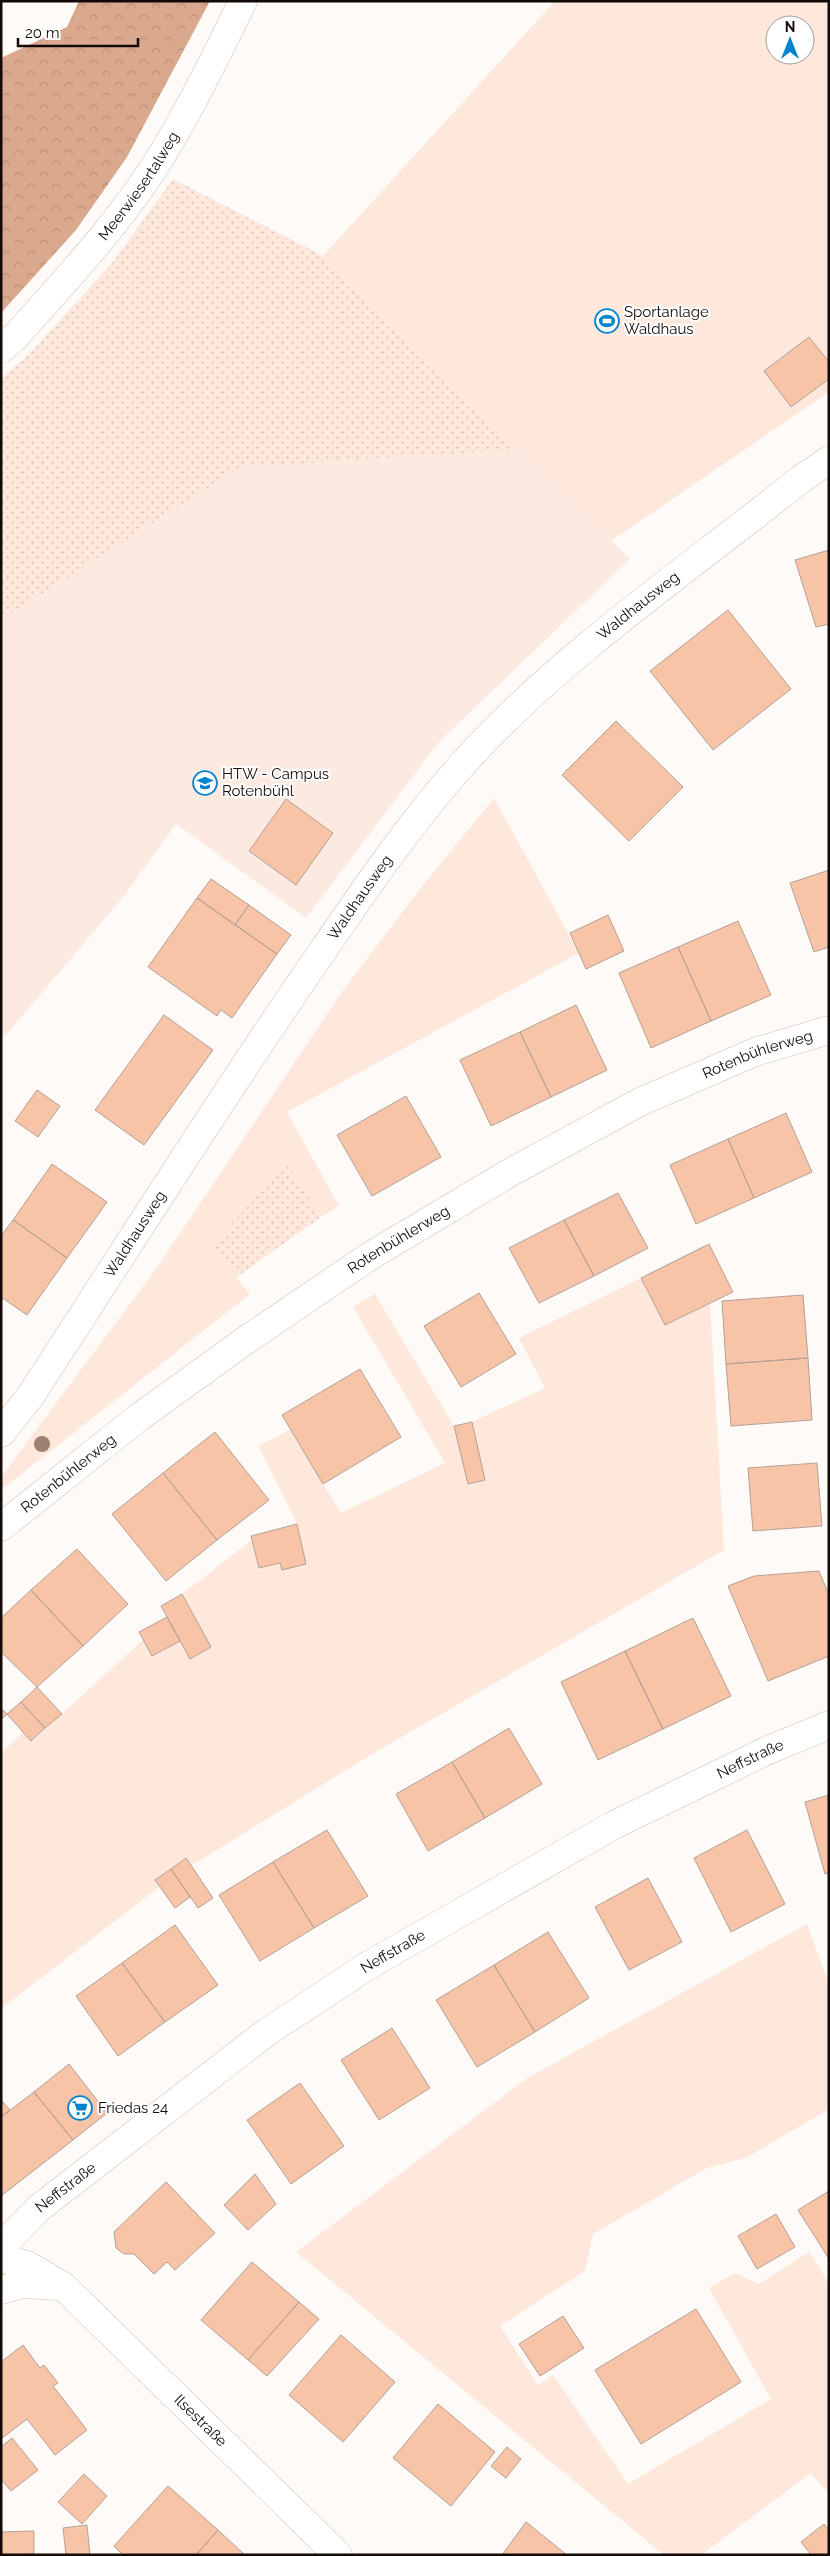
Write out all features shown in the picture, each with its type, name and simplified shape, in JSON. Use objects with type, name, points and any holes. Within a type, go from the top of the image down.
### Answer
[{"type":"main road","name":"Meerwiesertalweg","points":[[1,348],[15,337],[95,247],[152,169],[194,99],[243,1]]},
{"type":"main road","name":"Waldhausweg","points":[[1,1433],[29,1398],[339,926],[407,833],[468,758],[516,709],[636,607],[801,479],[829,460]]},
{"type":"main road","name":"Rotenbühlerweg","points":[[4,1523],[146,1412],[246,1340],[370,1256],[511,1172],[640,1102],[755,1052],[829,1030]]},
{"type":"main road","name":"Neffstraße","points":[[1,2247],[39,2208],[267,2032],[369,1965],[612,1826],[766,1751],[829,1725]]},
{"type":"main road","name":"Ilsestraße","points":[[1,2258],[27,2265],[63,2286],[338,2555]]},
{"type":"main road","points":[[1,2290],[23,2284],[63,2286]]},
{"type":"shaded area","name":"Sportanlage Waldhaus","points":[[555,1],[829,1],[829,392],[611,541],[520,450],[450,386],[323,256]]},
{"type":"shaded area","points":[[173,179],[323,256],[450,386],[520,450],[241,467],[1,620],[1,379],[31,352],[112,263]]},
{"type":"shaded area","name":"HTW - Campus Rotenbühl","points":[[520,450],[630,559],[440,741],[306,918],[176,824],[124,896],[1,1041],[1,620],[241,467]]},
{"type":"shaded area","points":[[494,798],[579,953],[287,1112],[339,1206],[321,1217],[287,1165],[211,1247],[250,1294],[5,1487],[1,1487],[1,1477],[156,1269],[344,989],[420,889]]},
{"type":"shaded area","points":[[287,1164],[321,1217],[237,1277],[210,1247]]},
{"type":"shaded area","points":[[641,1278],[665,1325],[710,1303],[724,1550],[369,1756],[191,1866],[186,1859],[155,1880],[159,1887],[1,2009],[1,1753],[24,1732],[32,1741],[143,1640],[180,1641],[190,1659],[211,1647],[182,1594],[252,1540],[259,1568],[280,1563],[282,1570],[306,1564],[297,1524],[258,1446],[290,1430],[341,1513],[445,1463],[353,1307],[375,1294],[454,1426],[468,1484],[485,1479],[472,1422],[545,1388],[519,1338]]},
{"type":"shaded area","points":[[807,1924],[829,1984],[829,2109],[746,2158],[707,2168],[593,2234],[585,2271],[500,2326],[538,2385],[553,2375],[628,2484],[771,2399],[709,2288],[735,2273],[759,2284],[809,2252],[829,2283],[829,2494],[811,2473],[701,2555],[664,2555],[296,2252],[529,2077]]},
{"type":"green space","points":[[79,1],[210,1],[127,157],[76,230],[1,313],[1,58],[67,27]]},
{"type":"building","points":[[809,337],[829,362],[829,379],[791,407],[764,371]]},
{"type":"building","points":[[829,550],[829,624],[816,627],[795,560]]},
{"type":"building","points":[[728,610],[791,689],[713,750],[650,671]]},
{"type":"building","points":[[616,721],[683,787],[629,841],[562,775]]},
{"type":"building","points":[[286,799],[333,833],[296,885],[249,851]]},
{"type":"building","points":[[829,870],[829,947],[814,952],[790,883]]},
{"type":"building","points":[[211,879],[249,905],[235,925],[197,898]]},
{"type":"building","points":[[197,898],[277,954],[232,1018],[221,1010],[217,1016],[148,967]]},
{"type":"building","points":[[249,905],[291,935],[277,954],[235,925]]},
{"type":"building","points":[[608,915],[624,951],[586,969],[570,933]]},
{"type":"building","points":[[738,921],[771,995],[711,1021],[678,947]]},
{"type":"building","points":[[678,947],[711,1021],[651,1048],[619,973]]},
{"type":"building","points":[[576,1005],[607,1070],[551,1097],[520,1032]]},
{"type":"building","points":[[164,1015],[213,1050],[144,1145],[95,1110]]},
{"type":"building","points":[[520,1032],[551,1097],[491,1126],[460,1060]]},
{"type":"building","points":[[37,1090],[60,1106],[38,1137],[15,1121]]},
{"type":"building","points":[[406,1096],[441,1157],[372,1196],[337,1135]]},
{"type":"building","points":[[786,1113],[812,1172],[754,1198],[728,1139]]},
{"type":"building","points":[[728,1139],[754,1198],[696,1224],[670,1165]]},
{"type":"building","points":[[52,1164],[107,1202],[67,1258],[13,1220]]},
{"type":"building","points":[[618,1193],[648,1248],[594,1276],[564,1220]]},
{"type":"building","points":[[13,1220],[67,1258],[27,1315],[1,1297],[1,1236]]},
{"type":"building","points":[[564,1220],[594,1276],[539,1303],[509,1248]]},
{"type":"building","points":[[709,1244],[733,1292],[665,1325],[641,1278]]},
{"type":"building","points":[[479,1293],[516,1354],[461,1387],[424,1326]]},
{"type":"building","points":[[803,1295],[808,1358],[726,1364],[722,1301]]},
{"type":"building","points":[[808,1358],[812,1420],[731,1426],[726,1364]]},
{"type":"building","points":[[360,1369],[401,1437],[323,1484],[282,1415]]},
{"type":"building","points":[[472,1422],[485,1480],[468,1484],[454,1426]]},
{"type":"building","points":[[215,1432],[269,1500],[217,1540],[163,1473]]},
{"type":"building","points":[[817,1463],[822,1526],[753,1531],[748,1468]]},
{"type":"building","points":[[163,1473],[217,1540],[166,1581],[112,1514]]},
{"type":"building","points":[[297,1524],[306,1564],[282,1570],[280,1563],[259,1568],[251,1536]]},
{"type":"building","points":[[77,1549],[128,1604],[83,1646],[31,1590]]},
{"type":"building","points":[[819,1571],[829,1595],[829,1656],[768,1681],[728,1586],[754,1576]]},
{"type":"building","points":[[31,1590],[83,1646],[37,1687],[1,1652],[1,1618]]},
{"type":"building","points":[[182,1594],[211,1647],[190,1659],[161,1606]]},
{"type":"building","points":[[167,1617],[180,1641],[152,1656],[139,1632]]},
{"type":"building","points":[[693,1618],[731,1696],[663,1729],[625,1651]]},
{"type":"building","points":[[625,1651],[663,1729],[598,1760],[561,1682]]},
{"type":"building","points":[[37,1687],[62,1714],[45,1728],[21,1702]]},
{"type":"building","points":[[21,1702],[45,1728],[31,1741],[7,1714]]},
{"type":"building","points":[[1,1708],[7,1714],[1,1720]]},
{"type":"building","points":[[509,1728],[542,1784],[485,1818],[452,1762]]},
{"type":"building","points":[[452,1762],[485,1818],[428,1851],[396,1794]]},
{"type":"building","points":[[829,1795],[829,1873],[825,1874],[805,1802]]},
{"type":"building","points":[[327,1830],[368,1896],[314,1928],[273,1862]]},
{"type":"building","points":[[747,1830],[785,1904],[731,1932],[694,1858]]},
{"type":"building","points":[[186,1858],[213,1898],[198,1908],[171,1869]]},
{"type":"building","points":[[273,1862],[314,1928],[260,1961],[219,1895]]},
{"type":"building","points":[[171,1869],[190,1897],[175,1908],[155,1880]]},
{"type":"building","points":[[648,1878],[682,1942],[629,1970],[595,1907]]},
{"type":"building","points":[[175,1925],[218,1985],[165,2022],[122,1963]]},
{"type":"building","points":[[548,1932],[589,1998],[535,2032],[494,1965]]},
{"type":"building","points":[[122,1963],[165,2022],[118,2056],[76,1996]]},
{"type":"building","points":[[494,1965],[535,2032],[477,2067],[436,2000]]},
{"type":"building","points":[[392,2028],[430,2088],[379,2120],[341,2060]]},
{"type":"building","points":[[69,2064],[107,2113],[73,2140],[34,2092]]},
{"type":"building","points":[[300,2083],[344,2146],[291,2184],[247,2120]]},
{"type":"building","points":[[34,2092],[73,2140],[1,2196],[1,2117]]},
{"type":"building","points":[[1,2100],[10,2110],[1,2117]]},
{"type":"building","points":[[255,2174],[276,2204],[248,2230],[224,2205]]},
{"type":"building","points":[[166,2182],[215,2233],[175,2270],[167,2262],[154,2274],[134,2254],[124,2254],[116,2248],[114,2232]]},
{"type":"building","points":[[829,2191],[829,2259],[798,2210]]},
{"type":"building","points":[[776,2214],[795,2247],[757,2269],[738,2236]]},
{"type":"building","points":[[252,2262],[299,2302],[248,2360],[201,2320]]},
{"type":"building","points":[[299,2302],[319,2319],[267,2376],[248,2360]]},
{"type":"building","points":[[696,2309],[741,2382],[641,2444],[595,2370]]},
{"type":"building","points":[[563,2316],[584,2348],[540,2376],[519,2344]]},
{"type":"building","points":[[341,2335],[395,2382],[343,2442],[289,2395]]},
{"type":"building","points":[[23,2345],[40,2368],[44,2365],[58,2383],[53,2386],[87,2430],[55,2455],[27,2419],[1,2439],[1,2362]]},
{"type":"building","points":[[438,2404],[495,2452],[451,2506],[393,2458]]},
{"type":"building","points":[[12,2438],[38,2470],[11,2491],[1,2479],[1,2447]]},
{"type":"building","points":[[507,2447],[521,2459],[506,2478],[491,2466]]},
{"type":"building","points":[[84,2474],[107,2496],[82,2524],[58,2502]]},
{"type":"building","points":[[168,2486],[218,2530],[196,2555],[123,2555],[114,2546]]},
{"type":"building","points":[[526,2522],[567,2555],[502,2555]]},
{"type":"building","points":[[824,2524],[829,2530],[829,2555],[811,2555],[801,2542]]},
{"type":"building","points":[[87,2525],[90,2555],[66,2555],[63,2528]]},
{"type":"building","points":[[218,2530],[245,2555],[196,2555]]},
{"type":"building","points":[[34,2531],[34,2554],[1,2555],[1,2532]]},
{"type":"place","name":"Sportanlage Waldhaus","points":[[607,321]]},
{"type":"place","name":"HTW - Campus Rotenbühl","points":[[205,783]]},
{"type":"place","name":"Friedas 24","points":[[80,2108]]}]
